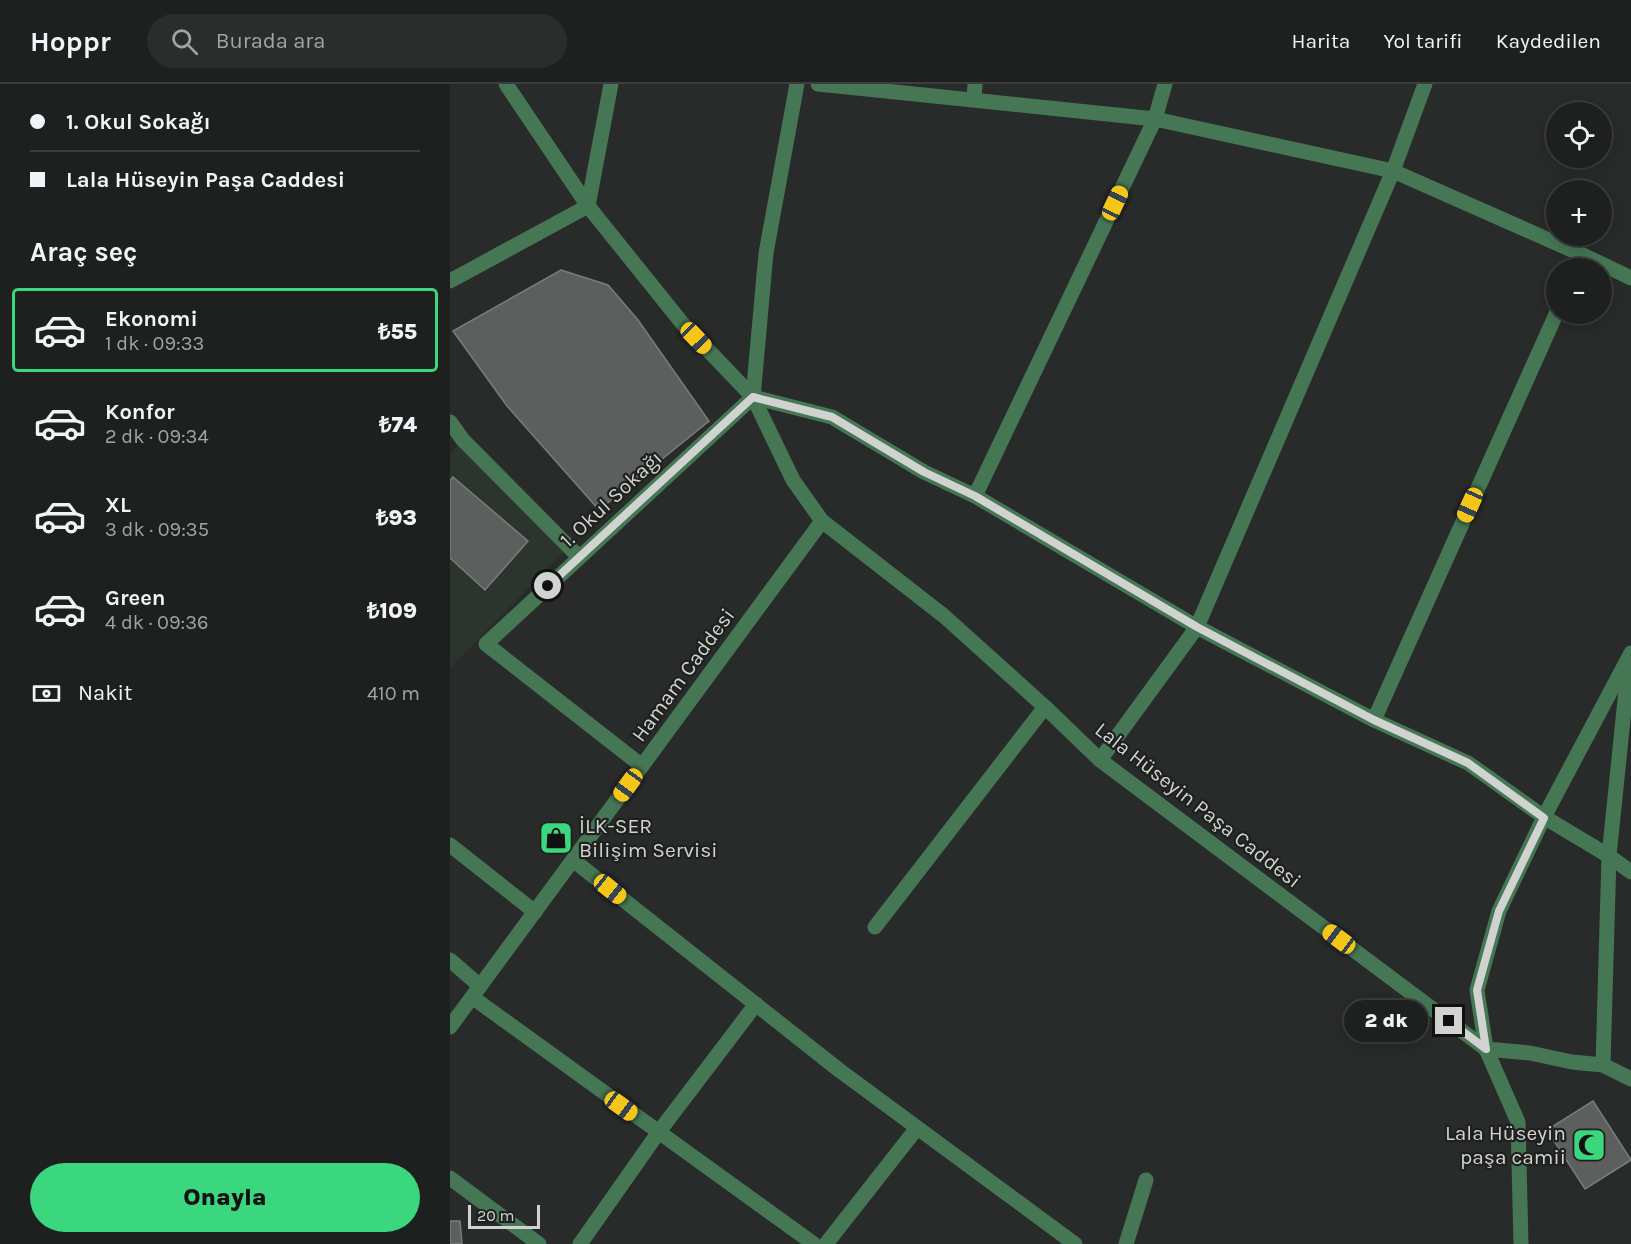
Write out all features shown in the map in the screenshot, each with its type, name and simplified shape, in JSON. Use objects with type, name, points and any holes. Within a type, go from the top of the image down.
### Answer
[{"type":"street","points":[[506,84],[588,206],[682,323],[753,397],[832,417],[924,472],[975,496],[1197,627],[1374,720],[1468,763],[1544,818],[1609,856],[1631,872]]},
{"type":"street","points":[[588,206],[611,84]]},
{"type":"street","points":[[753,397],[766,253],[797,84]]},
{"type":"street","points":[[818,84],[975,92],[1155,119],[1393,171],[1572,258]]},
{"type":"street","points":[[975,496],[1155,119],[1165,84]]},
{"type":"street","points":[[1100,760],[1197,627],[1393,171],[1425,84]]},
{"type":"street","points":[[450,281],[588,206]]},
{"type":"street","points":[[1612,272],[1631,278]]},
{"type":"street","points":[[1374,720],[1552,324]]},
{"type":"street","name":"Lala Hüseyin Paşa Caddesi","points":[[753,397],[793,480],[822,521],[944,616],[1100,760],[1486,1049],[1518,1122],[1521,1244]]},
{"type":"street","name":"1. Okul Sokağı","points":[[642,766],[486,644],[753,397]]},
{"type":"street","points":[[450,422],[463,440],[579,557]]},
{"type":"street","name":"Hamam Caddesi","points":[[450,1027],[822,521]]},
{"type":"street","points":[[1631,653],[1544,818],[1499,911],[1477,990],[1486,1049],[1530,1053],[1572,1062],[1603,1065],[1631,1079]]},
{"type":"street","points":[[1603,1065],[1609,856],[1631,653]]},
{"type":"street","points":[[875,927],[1045,707]]},
{"type":"street","points":[[450,845],[535,912]]},
{"type":"street","points":[[573,860],[839,1070],[1076,1244]]},
{"type":"street","points":[[450,960],[476,992],[658,1133],[814,1244]]},
{"type":"street","points":[[580,1244],[658,1133],[756,1004]]},
{"type":"street","points":[[826,1244],[917,1128]]},
{"type":"street","points":[[450,1178],[539,1244]]},
{"type":"street","points":[[1126,1244],[1146,1180]]},
{"type":"shaded area","points":[[463,440],[569,547],[450,668],[450,454]]},
{"type":"building","points":[[561,270],[608,285],[638,320],[709,421],[599,510],[507,406],[453,331]]},
{"type":"building","points":[[453,477],[528,541],[485,590],[450,558],[450,480]]},
{"type":"building","name":"Lala Hüseyin paşa camii","points":[[1593,1101],[1631,1160],[1585,1189],[1547,1130]]},
{"type":"building","points":[[450,1221],[460,1221],[462,1244],[450,1244]]},
{"type":"place","name":"İLK-SER Bilişim Servisi","points":[[556,838]]},
{"type":"place","name":"Lala Hüseyin paşa camii","points":[[1589,1145]]},
{"type":"route","points":[[548,586],[753,397],[832,417],[924,472],[975,496],[1197,627],[1374,720],[1468,763],[1544,818],[1499,911],[1477,990],[1486,1049],[1449,1021]]}]
